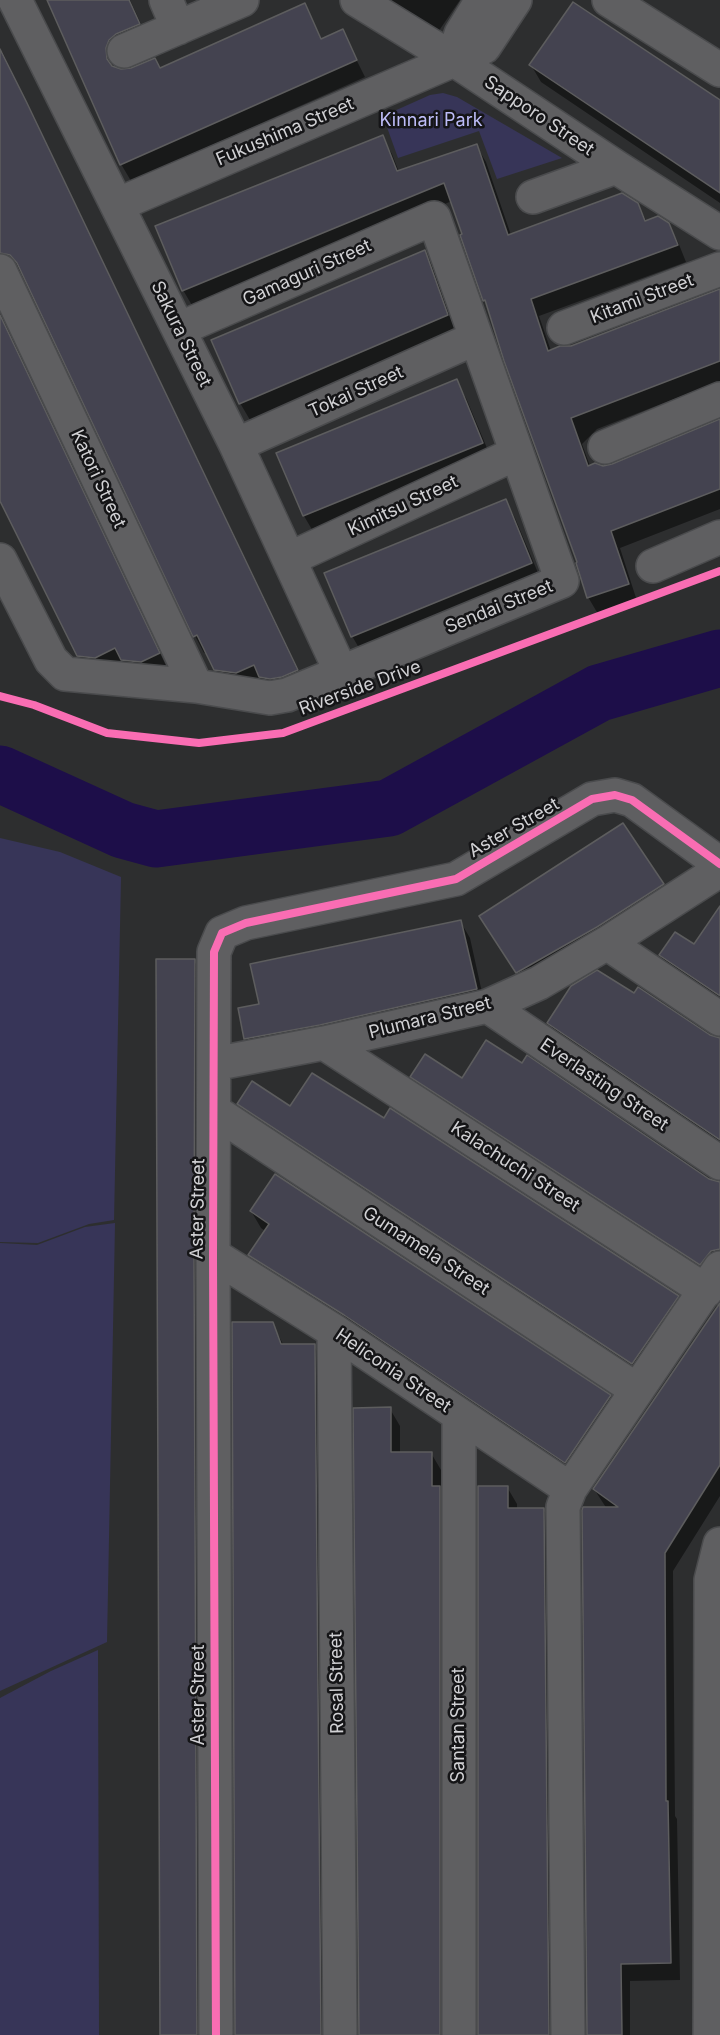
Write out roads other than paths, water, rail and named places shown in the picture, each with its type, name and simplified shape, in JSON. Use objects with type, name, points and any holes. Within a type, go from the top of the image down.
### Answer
[{"type":"street","name":"Sakura Street","points":[[15,0],[236,445],[341,672]]},
{"type":"street","points":[[124,51],[172,14],[242,0]]},
{"type":"street","name":"Sapporo Street","points":[[357,0],[453,59],[616,167],[720,232]]},
{"type":"street","points":[[453,59],[461,34],[482,0]]},
{"type":"street","name":"Fukushima Street","points":[[117,205],[484,47],[515,0]]},
{"type":"street","points":[[609,0],[720,70]]},
{"type":"street","points":[[533,197],[616,167]]},
{"type":"street","name":"Gamaguri Street","points":[[179,329],[434,218]]},
{"type":"street","name":"Sendai Street","points":[[0,560],[51,660],[65,674],[196,686],[270,698],[287,695],[562,581],[434,218]]},
{"type":"street","name":"Kitami Street","points":[[564,328],[720,269]]},
{"type":"street","name":"Katori Street","points":[[0,271],[196,686]]},
{"type":"street","name":"Tokai Street","points":[[236,445],[477,339]]},
{"type":"street","points":[[605,447],[720,399]]},
{"type":"street","name":"Kimitsu Street","points":[[289,559],[517,453]]},
{"type":"street","points":[[653,566],[720,537]]},
{"type":"street","name":"Aster Street","points":[[216,2035],[214,952],[222,933],[246,923],[456,879],[592,800],[615,795],[632,800],[720,864]]},
{"type":"street","name":"Plumara Street","points":[[214,1064],[324,1043],[488,1006],[540,983],[720,870]]},
{"type":"street","points":[[606,943],[720,1019]]},
{"type":"street","name":"Everlasting Street","points":[[488,1006],[720,1163]]},
{"type":"street","name":"Kalachuchi Street","points":[[324,1043],[713,1280]]},
{"type":"street","name":"Gumamela Street","points":[[214,1112],[637,1390]]},
{"type":"street","name":"Heliconia Street","points":[[213,1255],[334,1331],[570,1489]]},
{"type":"street","points":[[568,2035],[563,1507],[570,1489],[713,1280]]},
{"type":"street","name":"Rosal Street","points":[[334,1331],[340,2035]]},
{"type":"street","name":"Santan Street","points":[[459,1415],[459,2035]]},
{"type":"street","points":[[710,2035],[711,1580],[720,1544]]},
{"type":"waterway","points":[[0,774],[123,830],[156,839],[389,808],[599,693],[720,658]]},
{"type":"park label","name":"Kinnari Park","points":[[431,121]]}]
